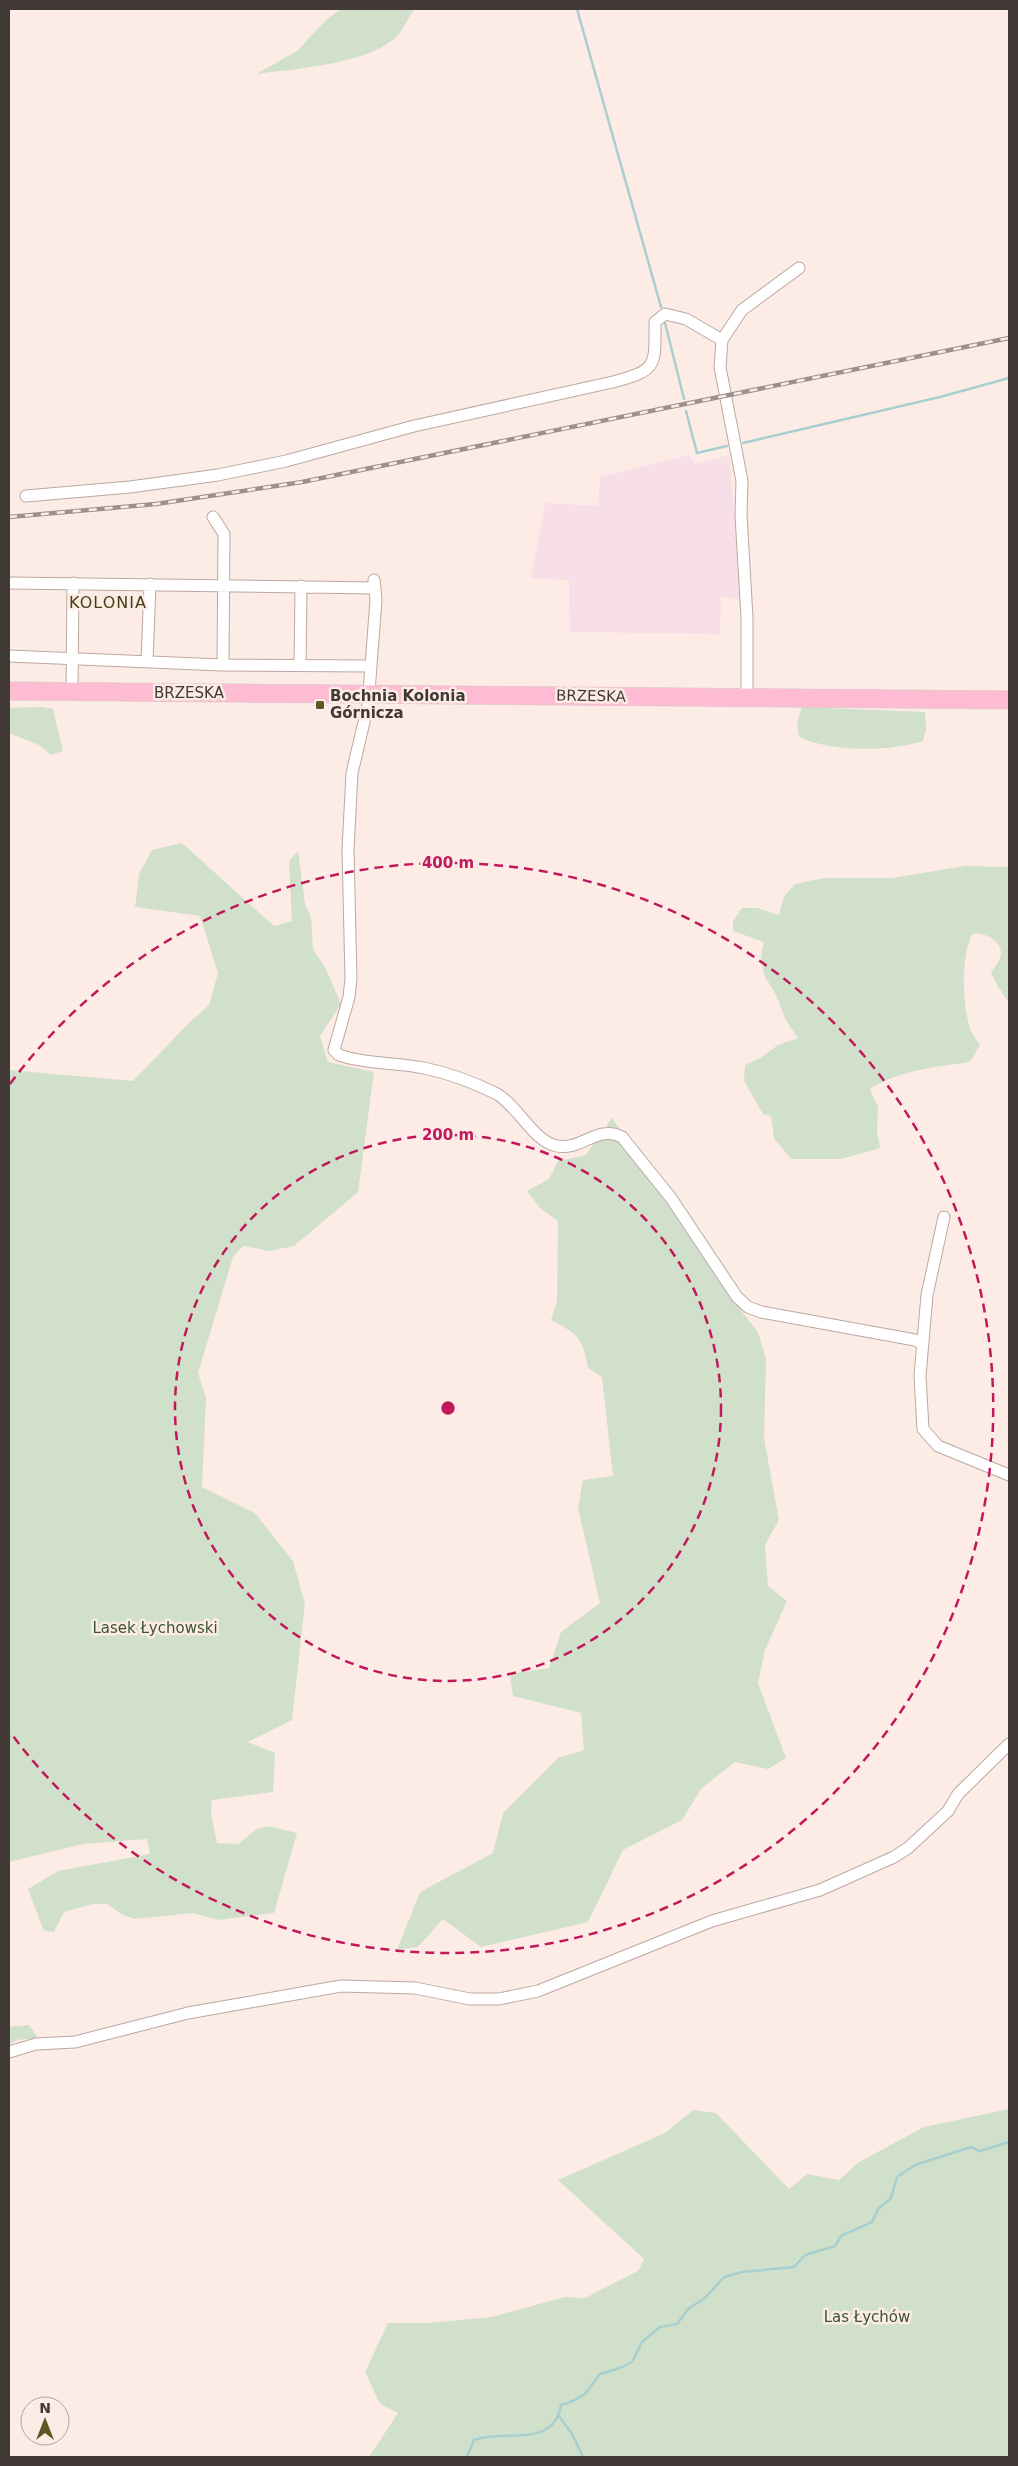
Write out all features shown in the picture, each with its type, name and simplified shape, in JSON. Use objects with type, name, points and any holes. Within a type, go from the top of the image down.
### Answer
[{"type":"main road","name":"BRZESKA","points":[[9,691],[1009,700]]},
{"type":"street","points":[[747,698],[745,554],[740,515],[742,481],[720,367],[722,340],[742,310],[799,268]]},
{"type":"street","points":[[26,496],[130,487],[228,473],[286,461],[414,426],[638,375],[653,363],[656,345],[655,322],[665,314],[686,319],[722,340]]},
{"type":"street","points":[[213,518],[224,534],[223,665]]},
{"type":"street","points":[[9,582],[301,586],[374,584],[376,600],[369,694],[352,773],[348,850],[351,979],[349,997],[335,1042],[334,1050],[338,1056],[370,1063],[425,1068],[475,1084],[498,1095],[545,1141],[556,1146],[566,1146],[600,1133],[616,1134],[622,1137],[671,1198],[737,1297],[748,1307],[761,1312],[916,1340],[923,1344]]},
{"type":"street","points":[[72,692],[73,583]]},
{"type":"street","points":[[147,662],[150,584]]},
{"type":"street","points":[[300,665],[301,586]]},
{"type":"street","points":[[9,656],[223,665],[371,666]]},
{"type":"street","points":[[944,1217],[927,1295],[920,1376],[921,1421],[929,1438],[938,1446],[1009,1475]]},
{"type":"street","points":[[9,2052],[36,2044],[75,2042],[188,2013],[341,1986],[415,1988],[480,1999],[499,1999],[538,1991],[712,1921],[820,1890],[894,1857],[908,1848],[948,1811],[958,1794],[1009,1744]]},
{"type":"shaded area","points":[[689,455],[695,464],[729,455],[742,599],[721,597],[720,634],[570,632],[569,580],[531,578],[545,503],[598,506],[600,477]]},
{"type":"green space","points":[[341,9],[414,9],[398,35],[386,45],[370,53],[331,64],[256,74],[297,51],[326,20]]},
{"type":"green space","points":[[42,707],[53,709],[63,751],[51,755],[39,745],[9,733],[9,708]]},
{"type":"green space","points":[[802,707],[925,712],[926,729],[923,741],[909,745],[877,749],[827,746],[799,737],[797,722]]},
{"type":"green space","name":"Lasek Łychowski","points":[[182,843],[274,926],[292,921],[289,861],[298,851],[305,904],[311,917],[313,949],[326,969],[341,1004],[320,1036],[328,1062],[374,1072],[358,1192],[294,1246],[269,1251],[243,1246],[233,1257],[198,1373],[206,1398],[202,1487],[255,1513],[293,1561],[305,1604],[292,1720],[248,1742],[275,1753],[273,1792],[212,1800],[211,1814],[217,1843],[238,1844],[257,1829],[269,1826],[297,1833],[274,1913],[218,1920],[193,1913],[134,1919],[121,1914],[107,1904],[93,1904],[64,1912],[54,1932],[44,1931],[28,1889],[58,1871],[150,1854],[147,1839],[83,1844],[9,1862],[9,1070],[133,1081],[209,1005],[218,973],[200,916],[135,907],[139,874],[152,850]]},
{"type":"green space","points":[[966,866],[1009,867],[1009,1003],[991,973],[1001,955],[999,945],[987,936],[972,934],[968,944],[964,967],[964,993],[970,1028],[980,1045],[970,1062],[906,1073],[893,1077],[870,1089],[878,1107],[877,1132],[880,1148],[841,1159],[791,1159],[774,1138],[771,1116],[763,1114],[744,1081],[745,1065],[760,1058],[778,1045],[798,1038],[786,1021],[776,995],[764,975],[761,956],[764,942],[733,931],[733,921],[742,908],[757,908],[779,915],[784,896],[795,884],[824,878],[891,878]]},
{"type":"green space","points":[[612,1118],[705,1251],[740,1309],[758,1332],[766,1359],[764,1438],[779,1520],[765,1545],[768,1586],[787,1601],[765,1650],[758,1683],[786,1758],[768,1769],[735,1762],[701,1789],[682,1820],[623,1850],[588,1922],[481,1947],[443,1919],[418,1947],[397,1950],[420,1892],[493,1853],[503,1813],[558,1758],[584,1750],[581,1713],[513,1696],[510,1674],[549,1668],[561,1632],[600,1603],[578,1508],[583,1480],[613,1476],[602,1377],[588,1368],[584,1350],[578,1338],[551,1320],[557,1301],[558,1221],[540,1208],[527,1191],[549,1179],[558,1161],[586,1155]]},
{"type":"green space","points":[[29,2025],[38,2038],[17,2040],[9,2045],[9,2027]]},
{"type":"green space","name":"Las Łychów","points":[[1009,2109],[1009,2457],[369,2457],[398,2413],[380,2404],[365,2372],[388,2323],[429,2323],[492,2317],[565,2297],[585,2298],[638,2271],[644,2259],[558,2180],[665,2133],[693,2110],[716,2113],[789,2189],[807,2174],[839,2180],[859,2162],[924,2127]]},
{"type":"waterway","points":[[577,9],[661,307]]},
{"type":"waterway","points":[[665,323],[684,399]]},
{"type":"waterway","points":[[743,443],[940,397],[1009,378]]},
{"type":"waterway","points":[[686,411],[697,453],[727,446]]},
{"type":"waterway","points":[[467,2457],[474,2440],[486,2437],[538,2433],[549,2427],[556,2419],[561,2405],[585,2394],[600,2374],[632,2362],[642,2342],[660,2327],[677,2324],[688,2309],[705,2298],[724,2277],[742,2272],[794,2267],[805,2255],[835,2246],[841,2236],[872,2222],[878,2209],[891,2198],[897,2177],[915,2165],[971,2147],[980,2151],[1009,2142]]},
{"type":"waterway","points":[[559,2416],[572,2434],[583,2457]]},
{"type":"railway","points":[[9,517],[156,504],[302,482],[1009,338]]},
{"type":"place","name":"Bochnia Kolonia Górnicza","points":[[320,705]]},
{"type":"district","name":"KOLONIA","points":[[108,602]]}]
